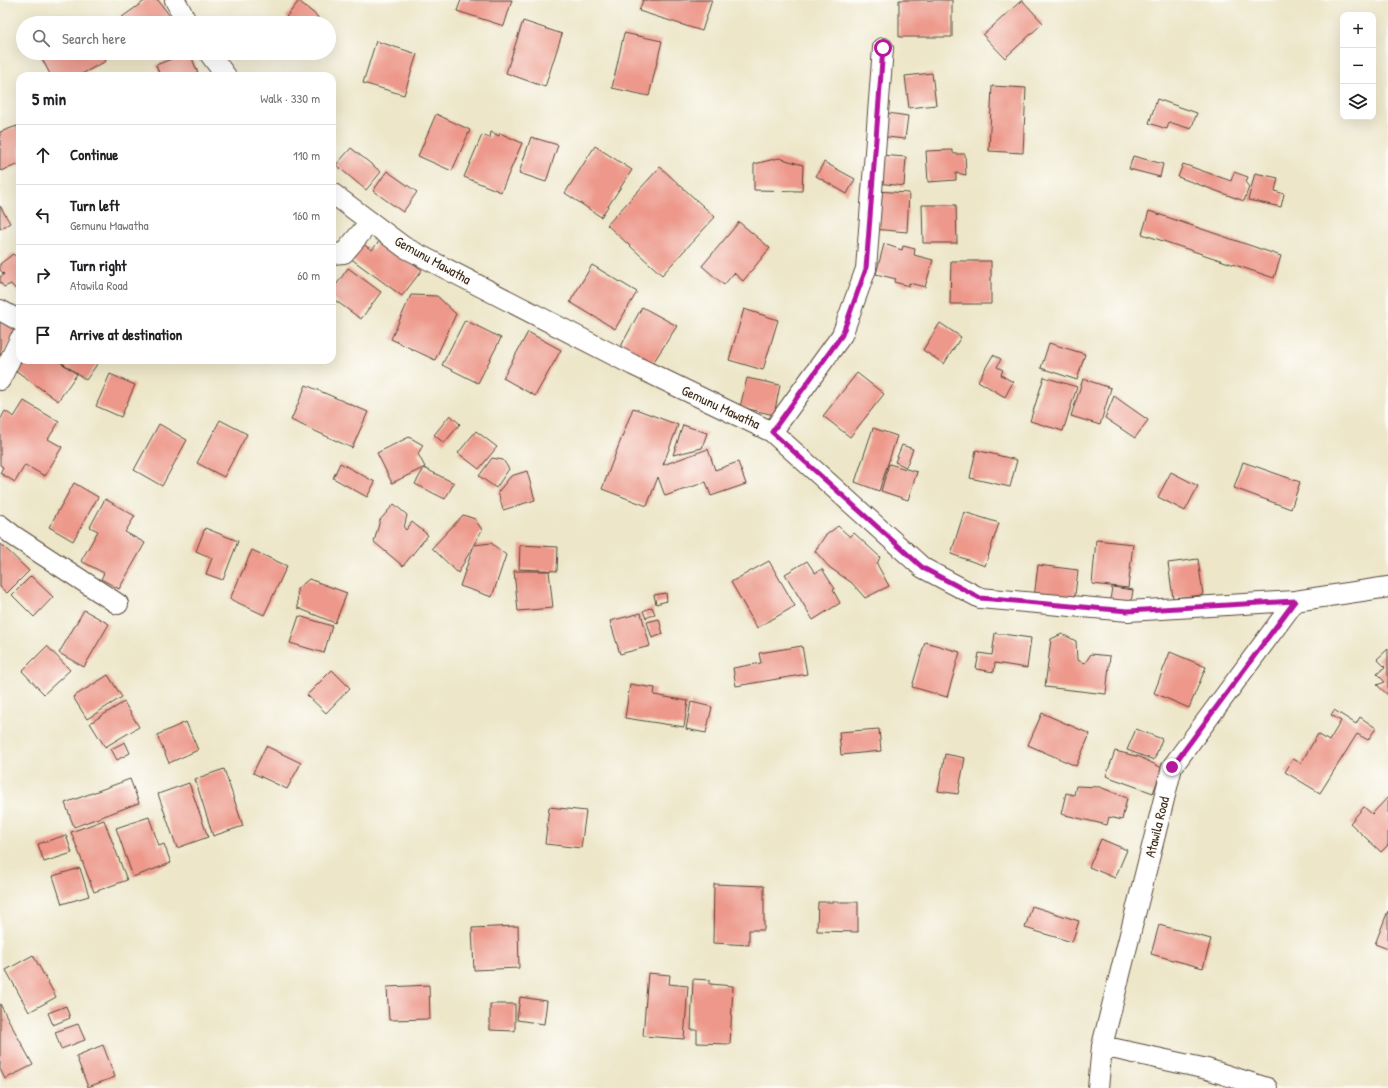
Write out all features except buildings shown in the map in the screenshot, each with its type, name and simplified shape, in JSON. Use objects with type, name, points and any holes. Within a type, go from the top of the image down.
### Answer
[{"type":"street","points":[[175,0],[183,16]]},
{"type":"street","points":[[772,432],[842,335],[866,269],[883,48]]},
{"type":"street","points":[[214,60],[223,72]]},
{"type":"street","name":"Gemunu Mawatha","points":[[336,196],[404,247],[633,365],[772,432],[923,568],[980,598],[1128,611],[1295,601],[1388,587]]},
{"type":"street","points":[[336,254],[344,253],[370,222]]},
{"type":"street","points":[[0,310],[16,319]]},
{"type":"street","points":[[0,380],[16,347]]},
{"type":"street","points":[[0,525],[14,536],[118,604]]},
{"type":"street","name":"Atawila Road","points":[[1098,1088],[1102,1046],[1172,767],[1295,601]]},
{"type":"street","points":[[1102,1046],[1207,1069],[1267,1088]]},
{"type":"route","points":[[883,48],[866,269],[842,335],[772,432],[923,568],[980,598],[1128,611],[1295,601],[1172,767]]}]
